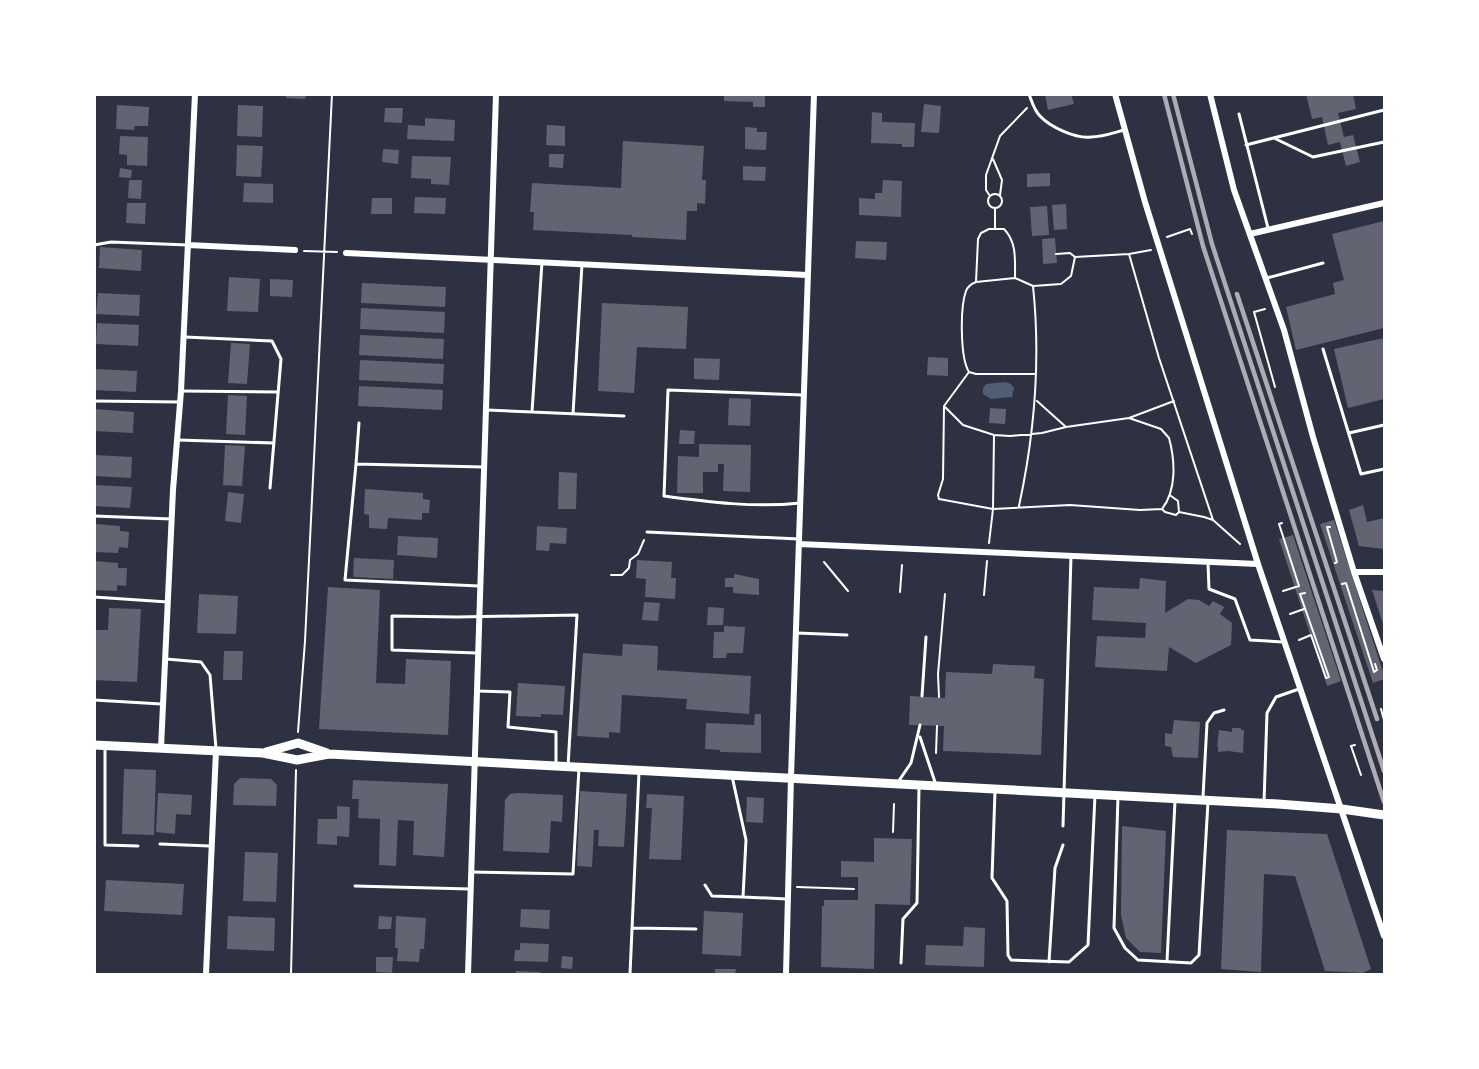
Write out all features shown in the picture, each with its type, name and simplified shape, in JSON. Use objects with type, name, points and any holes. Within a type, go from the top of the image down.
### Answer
[{"type":"main road","points":[[263,753],[298,743],[329,754]]},
{"type":"main road","points":[[100,745],[263,753],[297,760],[329,754],[791,777],[1264,803],[1342,808],[1384,815]]},
{"type":"street","points":[[161,748],[195,94]]},
{"type":"street","points":[[468,975],[496,94]]},
{"type":"street","points":[[786,975],[814,94]]},
{"type":"street","points":[[1115,94],[1157,241],[1258,564],[1384,936]]},
{"type":"street","points":[[1210,94],[1234,190],[1284,330],[1313,437],[1354,572],[1384,659]]},
{"type":"street","points":[[1250,234],[1384,203]]},
{"type":"street","points":[[188,245],[295,250]]},
{"type":"street","points":[[346,253],[807,275]]},
{"type":"street","points":[[799,542],[1258,564]]},
{"type":"street","points":[[1354,572],[1384,572]]},
{"type":"street","points":[[206,975],[216,751]]},
{"type":"lane","points":[[1029,94],[1041,118],[1053,126],[1080,137],[1090,138],[1124,130]]},
{"type":"lane","points":[[1246,145],[1384,110]]},
{"type":"lane","points":[[1239,114],[1268,229]]},
{"type":"lane","points":[[1275,138],[1313,157],[1384,142]]},
{"type":"lane","points":[[94,245],[111,242],[188,245]]},
{"type":"lane","points":[[532,412],[542,262]]},
{"type":"lane","points":[[1265,279],[1323,263]]},
{"type":"lane","points":[[573,414],[582,264]]},
{"type":"lane","points":[[183,337],[272,341],[281,359],[270,488]]},
{"type":"lane","points":[[1323,349],[1361,474],[1384,469]]},
{"type":"lane","points":[[800,503],[779,505],[692,500],[664,496],[668,390],[803,396]]},
{"type":"lane","points":[[181,391],[278,392]]},
{"type":"lane","points":[[94,400],[180,402]]},
{"type":"lane","points":[[487,410],[624,416]]},
{"type":"lane","points":[[359,423],[345,580],[481,586]]},
{"type":"lane","points":[[1349,433],[1384,425]]},
{"type":"lane","points":[[178,440],[274,443]]},
{"type":"lane","points":[[356,464],[485,467]]},
{"type":"lane","points":[[94,516],[172,519]]},
{"type":"lane","points":[[647,532],[799,542]]},
{"type":"lane","points":[[1063,826],[1071,556]]},
{"type":"lane","points":[[1208,562],[1209,589],[1235,599],[1250,640],[1285,642]]},
{"type":"lane","points":[[94,597],[168,602]]},
{"type":"lane","points":[[479,653],[392,650],[392,616],[577,615],[568,767]]},
{"type":"lane","points":[[796,633],[847,635]]},
{"type":"lane","points":[[922,696],[926,637]]},
{"type":"lane","points":[[165,659],[201,662],[210,675],[216,751]]},
{"type":"lane","points":[[1264,803],[1267,713],[1276,698],[1301,688]]},
{"type":"lane","points":[[477,691],[510,692],[508,727],[556,732],[556,767]]},
{"type":"lane","points":[[94,700],[163,704]]},
{"type":"lane","points":[[1118,796],[1114,928],[1125,948],[1138,960],[1191,963],[1199,955],[1207,723],[1214,713],[1224,710]]},
{"type":"lane","points":[[897,784],[911,763],[920,725]]},
{"type":"lane","points":[[919,734],[936,786]]},
{"type":"lane","points":[[100,745],[105,845],[138,846]]},
{"type":"lane","points":[[472,872],[573,874],[579,768]]},
{"type":"lane","points":[[630,975],[639,771]]},
{"type":"lane","points":[[732,775],[746,840],[743,897]]},
{"type":"lane","points":[[901,963],[903,919],[916,903],[919,785]]},
{"type":"lane","points":[[995,789],[992,878],[1007,901],[1008,955],[1011,960],[1069,962],[1088,945],[1095,795]]},
{"type":"lane","points":[[1167,961],[1175,799]]},
{"type":"lane","points":[[160,844],[212,846]]},
{"type":"lane","points":[[1049,962],[1055,868],[1063,845]]},
{"type":"lane","points":[[705,885],[712,896],[787,899]]},
{"type":"lane","points":[[355,886],[471,889]]},
{"type":"lane","points":[[632,928],[696,929]]},
{"type":"path","points":[[298,734],[305,641],[332,94]]},
{"type":"path","points":[[995,208],[991,207],[988,202],[990,196],[985,182],[1000,136],[1032,103]]},
{"type":"path","points":[[993,159],[1002,180],[1001,204],[995,208]]},
{"type":"path","points":[[990,196],[1000,195]]},
{"type":"path","points":[[995,208],[995,228]]},
{"type":"path","points":[[976,282],[978,239],[981,233],[995,228],[1004,229],[1012,239],[1015,278]]},
{"type":"path","points":[[1157,241],[1190,229],[1192,234]]},
{"type":"path","points":[[1056,254],[1070,253],[1075,258],[1129,254],[1160,248]]},
{"type":"path","points":[[295,250],[346,253]]},
{"type":"path","points":[[1129,254],[1154,342],[1213,520]]},
{"type":"path","points":[[969,372],[963,354],[963,303],[967,288],[976,282],[1015,278],[1033,286],[1054,285],[1066,281],[1071,276],[1075,258]]},
{"type":"path","points":[[1018,508],[1032,435],[1036,400],[1038,354],[1033,286]]},
{"type":"path","points":[[1275,306],[1254,312],[1275,387]]},
{"type":"path","points":[[969,372],[1036,374]]},
{"type":"path","points":[[969,372],[944,406],[943,478],[939,499],[993,509],[1070,505],[1140,510],[1162,509],[1171,514],[1179,512],[1213,520],[1240,544]]},
{"type":"path","points":[[1036,400],[1066,427]]},
{"type":"path","points":[[944,406],[963,425],[994,435],[1032,435],[1066,427],[1129,418],[1174,401]]},
{"type":"path","points":[[1129,418],[1161,429],[1169,438],[1173,477],[1170,496],[1162,509]]},
{"type":"path","points":[[984,595],[993,509],[994,435]]},
{"type":"path","points":[[1170,496],[1178,501],[1179,512]]},
{"type":"path","points":[[1282,523],[1279,524],[1299,586],[1283,591]]},
{"type":"path","points":[[1335,562],[1337,562],[1327,527],[1329,526],[1340,561]]},
{"type":"path","points":[[611,575],[622,574],[629,568],[630,560],[638,554],[647,532]]},
{"type":"path","points":[[824,561],[848,591]]},
{"type":"path","points":[[900,592],[902,565]]},
{"type":"path","points":[[1299,640],[1311,635],[1326,678],[1329,677],[1300,594],[1305,593]]},
{"type":"path","points":[[939,697],[938,674],[945,594]]},
{"type":"path","points":[[1349,594],[1374,672],[1377,670],[1362,623],[1364,623]]},
{"type":"path","points":[[1290,614],[1305,609]]},
{"type":"path","points":[[1381,709],[1384,720]]},
{"type":"path","points":[[1355,745],[1351,746],[1361,775]]},
{"type":"path","points":[[291,975],[296,770]]},
{"type":"path","points":[[893,832],[894,804]]},
{"type":"path","points":[[788,887],[854,889]]},
{"type":"water","points":[[1006,382],[1014,388],[1012,397],[991,399],[983,394],[986,384]]},
{"type":"building","points":[[286,94],[306,94],[305,99],[286,98]]},
{"type":"building","points":[[724,94],[765,94],[765,107],[753,107],[753,102],[724,101]]},
{"type":"building","points":[[1045,94],[1071,94],[1074,104],[1048,110]]},
{"type":"building","points":[[1306,94],[1353,94],[1356,109],[1338,113],[1344,137],[1353,135],[1360,162],[1346,166],[1340,142],[1328,145],[1322,117],[1312,119]]},
{"type":"building","points":[[924,104],[941,106],[939,133],[921,132]]},
{"type":"building","points":[[117,105],[149,107],[148,126],[135,126],[134,130],[116,129]]},
{"type":"building","points":[[238,105],[263,106],[262,137],[237,136]]},
{"type":"building","points":[[385,108],[403,108],[402,123],[384,122]]},
{"type":"building","points":[[872,112],[882,113],[882,122],[915,123],[914,147],[902,147],[902,144],[871,143]]},
{"type":"building","points":[[425,118],[455,120],[454,141],[407,139],[408,125],[425,126]]},
{"type":"building","points":[[547,125],[565,126],[565,146],[546,145]]},
{"type":"building","points":[[745,127],[757,128],[757,132],[767,132],[766,150],[745,149]]},
{"type":"building","points":[[120,136],[148,137],[147,166],[127,165],[127,155],[119,154]]},
{"type":"building","points":[[623,141],[704,146],[702,180],[706,180],[705,204],[697,203],[697,211],[687,211],[686,240],[533,230],[534,212],[530,212],[532,183],[621,188]]},
{"type":"building","points":[[237,145],[263,146],[261,177],[236,176]]},
{"type":"building","points":[[383,149],[399,150],[398,164],[382,162]]},
{"type":"building","points":[[549,154],[564,154],[563,168],[549,167]]},
{"type":"building","points":[[412,156],[451,157],[449,185],[431,184],[431,179],[411,178]]},
{"type":"building","points":[[743,166],[766,167],[765,181],[743,180]]},
{"type":"building","points":[[120,168],[132,170],[131,178],[119,177]]},
{"type":"building","points":[[1050,173],[1050,186],[1027,187],[1027,174]]},
{"type":"building","points":[[129,180],[142,180],[141,199],[128,198]]},
{"type":"building","points":[[883,180],[902,181],[901,217],[859,215],[859,198],[875,199],[875,193],[882,193]]},
{"type":"building","points":[[244,183],[273,184],[273,203],[243,202]]},
{"type":"building","points":[[415,197],[446,198],[445,214],[414,213]]},
{"type":"building","points":[[372,198],[392,198],[392,214],[371,214]]},
{"type":"building","points":[[127,203],[146,203],[145,224],[126,223]]},
{"type":"building","points":[[1066,204],[1067,229],[1054,230],[1052,205]]},
{"type":"building","points":[[1047,206],[1049,235],[1032,236],[1030,207]]},
{"type":"building","points":[[1384,221],[1384,328],[1296,350],[1286,307],[1335,294],[1333,283],[1344,280],[1332,234]]},
{"type":"building","points":[[1055,238],[1057,263],[1043,264],[1042,239]]},
{"type":"building","points":[[856,241],[887,242],[886,260],[855,258]]},
{"type":"building","points":[[100,247],[142,250],[141,271],[99,268]]},
{"type":"building","points":[[229,277],[260,279],[258,312],[227,311]]},
{"type":"building","points":[[270,279],[293,280],[292,297],[270,296]]},
{"type":"building","points":[[362,283],[446,287],[445,307],[361,303]]},
{"type":"building","points":[[98,293],[140,295],[139,316],[96,314]]},
{"type":"building","points":[[602,303],[688,307],[686,349],[637,347],[634,393],[598,391]]},
{"type":"building","points":[[361,308],[445,312],[444,333],[360,329]]},
{"type":"building","points":[[97,323],[139,325],[138,346],[96,344]]},
{"type":"building","points":[[360,335],[444,339],[443,359],[359,355]]},
{"type":"building","points":[[1384,338],[1384,399],[1348,408],[1334,349]]},
{"type":"building","points":[[231,343],[250,344],[247,384],[228,383]]},
{"type":"building","points":[[928,357],[948,358],[948,376],[927,375]]},
{"type":"building","points":[[694,358],[720,359],[719,380],[694,379]]},
{"type":"building","points":[[360,360],[444,364],[443,384],[359,380]]},
{"type":"building","points":[[94,369],[137,371],[136,392],[94,390]]},
{"type":"building","points":[[359,386],[443,390],[442,410],[358,406]]},
{"type":"building","points":[[228,395],[247,396],[245,435],[226,434]]},
{"type":"building","points":[[729,398],[751,399],[750,426],[728,425]]},
{"type":"building","points":[[990,408],[1006,409],[1005,424],[989,423]]},
{"type":"building","points":[[94,409],[134,412],[133,433],[94,431]]},
{"type":"building","points":[[680,430],[695,431],[694,444],[679,444]]},
{"type":"building","points":[[699,444],[751,445],[750,492],[723,491],[724,464],[718,464],[718,472],[703,472],[703,493],[677,493],[678,456],[699,457]]},
{"type":"building","points":[[225,445],[245,446],[242,486],[223,485]]},
{"type":"building","points":[[94,455],[132,457],[131,478],[94,476]]},
{"type":"building","points":[[559,472],[577,473],[576,509],[558,509]]},
{"type":"building","points":[[94,485],[132,487],[130,508],[94,506]]},
{"type":"building","points":[[365,489],[423,493],[423,499],[430,500],[429,513],[422,513],[422,520],[388,518],[387,529],[369,528],[369,515],[364,514]]},
{"type":"building","points":[[228,492],[244,494],[241,523],[225,521]]},
{"type":"building","points":[[1363,505],[1367,522],[1384,518],[1384,549],[1359,546],[1349,510]]},
{"type":"building","points":[[1334,520],[1384,675],[1384,679],[1373,683],[1320,524]]},
{"type":"building","points":[[96,524],[120,526],[120,531],[129,532],[128,548],[119,547],[118,553],[94,552]]},
{"type":"building","points":[[537,526],[567,528],[566,544],[550,543],[549,551],[536,550]]},
{"type":"building","points":[[1293,535],[1341,681],[1327,686],[1279,539]]},
{"type":"building","points":[[398,536],[438,538],[437,558],[397,555]]},
{"type":"building","points":[[354,558],[394,560],[393,579],[353,577]]},
{"type":"building","points":[[637,560],[672,562],[671,578],[676,578],[675,599],[645,597],[646,579],[636,578]]},
{"type":"building","points":[[94,561],[118,563],[118,568],[127,568],[126,586],[117,585],[117,591],[94,590]]},
{"type":"building","points":[[734,574],[759,579],[759,595],[733,593],[733,587],[725,587],[725,578],[734,578]]},
{"type":"building","points":[[1140,578],[1166,581],[1165,613],[1188,599],[1199,600],[1209,606],[1213,601],[1224,607],[1220,614],[1232,623],[1231,645],[1196,663],[1169,647],[1167,671],[1095,667],[1097,636],[1145,638],[1146,623],[1092,620],[1094,587],[1139,589]]},
{"type":"building","points":[[328,587],[380,590],[376,683],[405,684],[406,659],[451,661],[448,735],[319,729]]},
{"type":"building","points":[[1372,590],[1384,591],[1384,627]]},
{"type":"building","points":[[199,594],[238,596],[236,634],[197,633]]},
{"type":"building","points":[[644,602],[660,603],[658,621],[642,620]]},
{"type":"building","points":[[708,607],[724,608],[723,625],[707,625]]},
{"type":"building","points":[[109,608],[141,609],[137,682],[94,680],[94,630],[108,630]]},
{"type":"building","points":[[724,626],[745,627],[743,653],[727,653],[726,658],[713,658],[714,632],[724,632]]},
{"type":"building","points":[[623,644],[658,646],[657,670],[751,676],[749,714],[686,709],[687,699],[622,695],[620,733],[609,732],[609,738],[577,736],[583,653],[622,656]]},
{"type":"building","points":[[224,651],[243,651],[242,680],[223,680]]},
{"type":"building","points":[[993,664],[1035,666],[1034,678],[1044,679],[1041,755],[943,751],[944,726],[909,725],[910,696],[945,698],[946,672],[992,674]]},
{"type":"building","points":[[518,683],[565,686],[563,715],[516,716]]},
{"type":"building","points":[[755,714],[761,714],[761,753],[720,752],[720,750],[705,749],[706,723],[754,725]]},
{"type":"building","points":[[1174,720],[1200,722],[1198,758],[1173,757],[1171,747],[1165,746],[1165,733],[1172,734]]},
{"type":"building","points":[[1232,728],[1244,730],[1243,753],[1218,752],[1219,730],[1232,732]]},
{"type":"building","points":[[124,769],[156,770],[154,835],[122,834]]},
{"type":"building","points":[[240,778],[271,779],[277,785],[276,806],[233,805],[234,784]]},
{"type":"building","points":[[353,780],[448,784],[444,857],[413,855],[414,821],[398,820],[396,866],[379,865],[380,819],[358,818],[359,799],[352,799]]},
{"type":"building","points":[[580,791],[627,794],[624,847],[598,846],[599,830],[594,830],[592,867],[577,866]]},
{"type":"building","points":[[158,793],[192,795],[191,815],[176,814],[175,834],[156,832]]},
{"type":"building","points":[[510,794],[563,795],[562,822],[551,821],[549,853],[503,851],[505,800]]},
{"type":"building","points":[[647,794],[684,796],[681,860],[649,859],[652,808],[646,808]]},
{"type":"building","points":[[747,797],[764,798],[763,823],[746,822]]},
{"type":"building","points":[[337,806],[350,807],[349,837],[337,836],[337,845],[317,844],[318,819],[337,819]]},
{"type":"building","points":[[1122,826],[1166,831],[1161,953],[1140,952],[1126,938],[1121,915]]},
{"type":"building","points":[[1227,830],[1327,834],[1371,969],[1363,973],[1325,971],[1295,876],[1264,874],[1261,972],[1221,969]]},
{"type":"building","points":[[874,838],[912,839],[910,905],[875,904],[874,969],[821,967],[824,900],[858,900],[858,877],[841,877],[841,861],[874,862]]},
{"type":"building","points":[[245,852],[278,853],[276,902],[243,901]]},
{"type":"building","points":[[106,880],[184,884],[182,915],[104,911]]},
{"type":"building","points":[[521,909],[550,910],[549,929],[520,927]]},
{"type":"building","points":[[704,911],[743,913],[741,956],[702,954]]},
{"type":"building","points":[[228,916],[275,918],[274,951],[227,949]]},
{"type":"building","points":[[379,916],[392,917],[391,929],[378,929]]},
{"type":"building","points":[[396,916],[426,918],[424,949],[420,949],[419,962],[397,961]]},
{"type":"building","points":[[964,927],[985,928],[984,967],[925,965],[926,945],[963,946]]},
{"type":"building","points":[[520,943],[549,944],[548,962],[514,961],[515,950],[520,950]]},
{"type":"building","points":[[562,956],[573,957],[572,969],[561,968]]},
{"type":"building","points":[[376,957],[393,957],[392,973],[376,972]]},
{"type":"building","points":[[715,969],[736,969],[735,974],[715,974]]},
{"type":"building","points":[[516,971],[540,972],[540,974],[515,974]]},
{"type":"railway","points":[[1164,94],[1203,246],[1384,802]]},
{"type":"railway","points":[[1173,94],[1212,244],[1384,771]]},
{"type":"railway","points":[[1237,294],[1377,719]]}]
